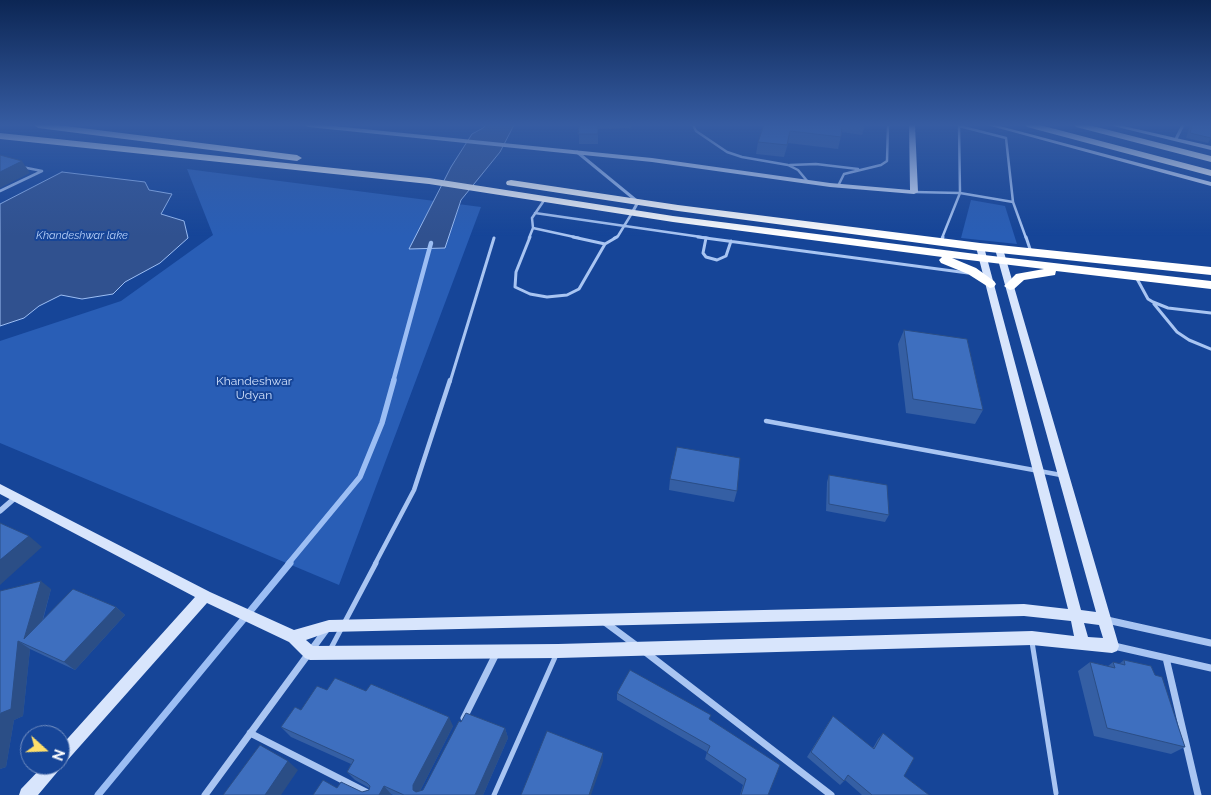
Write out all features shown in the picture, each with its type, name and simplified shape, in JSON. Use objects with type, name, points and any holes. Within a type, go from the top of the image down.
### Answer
[{"type":"highway","points":[[275,162],[432,177]]},
{"type":"highway","points":[[319,162],[486,184],[911,250],[1211,285]]},
{"type":"highway","points":[[1170,162],[1211,173]]},
{"type":"highway","points":[[486,184],[545,199],[635,207],[1211,271]]},
{"type":"highway","points":[[911,250],[949,261],[978,274],[990,284]]},
{"type":"highway","points":[[1010,286],[1020,278],[1039,273],[1075,270]]},
{"type":"street","points":[[588,162],[635,207]]},
{"type":"street","points":[[667,162],[838,186],[914,192],[913,162]]},
{"type":"street","points":[[1129,162],[1211,184]]},
{"type":"street","points":[[980,246],[1083,643]]},
{"type":"street","points":[[999,248],[1112,646]]},
{"type":"street","points":[[0,489],[205,596],[294,637],[310,653],[558,651],[1032,638],[1112,646],[1211,668]]},
{"type":"street","points":[[0,511],[16,497]]},
{"type":"street","points":[[70,747],[205,596]]},
{"type":"street","points":[[294,637],[336,626],[1024,610],[1104,620],[1211,643]]},
{"type":"street","points":[[603,621],[831,795]]},
{"type":"street","points":[[205,795],[310,653],[336,626]]},
{"type":"street","points":[[458,729],[498,652]]},
{"type":"street","points":[[1166,658],[1198,795]]},
{"type":"street","points":[[250,733],[372,795]]},
{"type":"street","points":[[27,795],[45,775]]},
{"type":"lane","points":[[773,162],[788,165],[816,164],[860,169]]},
{"type":"lane","points":[[838,186],[844,174],[881,165],[885,162]]},
{"type":"lane","points":[[940,241],[960,193],[960,162]]},
{"type":"lane","points":[[1009,162],[1013,202],[1031,252]]},
{"type":"lane","points":[[788,165],[798,170],[808,182]]},
{"type":"lane","points":[[0,191],[42,171],[17,166]]},
{"type":"lane","points":[[914,192],[960,193],[1013,202]]},
{"type":"lane","points":[[545,199],[532,218],[533,228],[516,272],[516,287],[530,294],[547,297],[567,295],[579,289],[605,244],[618,236],[635,207]]},
{"type":"lane","points":[[536,213],[624,227],[978,274]]},
{"type":"lane","points":[[533,228],[605,244]]},
{"type":"lane","points":[[329,652],[336,626],[417,482],[494,238]]},
{"type":"lane","points":[[706,238],[703,254],[706,257],[717,260],[726,256],[731,241]]},
{"type":"lane","points":[[1135,276],[1148,299],[1153,302],[1168,308],[1211,313]]},
{"type":"lane","points":[[1153,302],[1163,317],[1177,332],[1189,340],[1211,349]]},
{"type":"lane","points":[[766,421],[1064,476]]},
{"type":"lane","points":[[1032,638],[1056,793]]},
{"type":"lane","points":[[494,795],[558,651]]},
{"type":"green space","name":"Khandeshwar Udyan","points":[[187,169],[481,207],[339,585],[0,443],[0,341],[121,301],[213,235]]},
{"type":"green space","points":[[971,200],[1005,206],[1017,244],[961,238]]},
{"type":"water","points":[[454,162],[492,162],[461,200],[445,248],[409,249]]},
{"type":"water","name":"Khandeshwar lake","points":[[62,172],[145,182],[149,190],[172,194],[161,214],[184,221],[188,238],[160,263],[125,282],[113,294],[82,299],[61,295],[39,306],[24,318],[0,326],[0,204]]},
{"type":"building","points":[[0,162],[20,162],[0,172]]},
{"type":"building","points":[[904,330],[967,339],[983,410],[913,399]]},
{"type":"building","points":[[677,447],[740,458],[737,491],[670,479]]},
{"type":"building","points":[[829,475],[887,485],[889,515],[829,504]]},
{"type":"building","points":[[0,523],[29,536],[0,560]]},
{"type":"building","points":[[41,581],[24,639],[73,589],[116,607],[64,662],[18,641],[11,709],[1,713],[0,716],[0,591]]},
{"type":"building","points":[[1124,660],[1151,666],[1155,675],[1162,677],[1185,747],[1107,728],[1090,662],[1115,668],[1113,662],[1125,665]]},
{"type":"building","points":[[630,670],[711,715],[709,719],[780,765],[768,795],[741,795],[746,779],[707,753],[710,746],[617,693]]},
{"type":"building","points":[[335,678],[366,691],[371,684],[449,717],[413,785],[413,790],[416,792],[423,790],[459,721],[461,722],[466,713],[505,728],[475,795],[404,795],[384,786],[379,795],[313,795],[323,780],[337,788],[341,782],[362,792],[369,790],[370,786],[347,772],[354,760],[281,727],[295,707],[301,710],[317,686],[327,690]]},
{"type":"building","points":[[833,716],[874,749],[883,733],[914,758],[904,776],[929,795],[872,795],[848,775],[844,781],[811,752]]},
{"type":"building","points":[[547,731],[603,753],[589,795],[521,795]]},
{"type":"building","points":[[260,745],[288,761],[265,795],[223,795]]},
{"type":"waterway","points":[[393,382],[431,243]]},
{"type":"waterway","points":[[288,564],[360,477],[382,423],[394,380]]},
{"type":"waterway","points":[[98,795],[290,563]]}]
